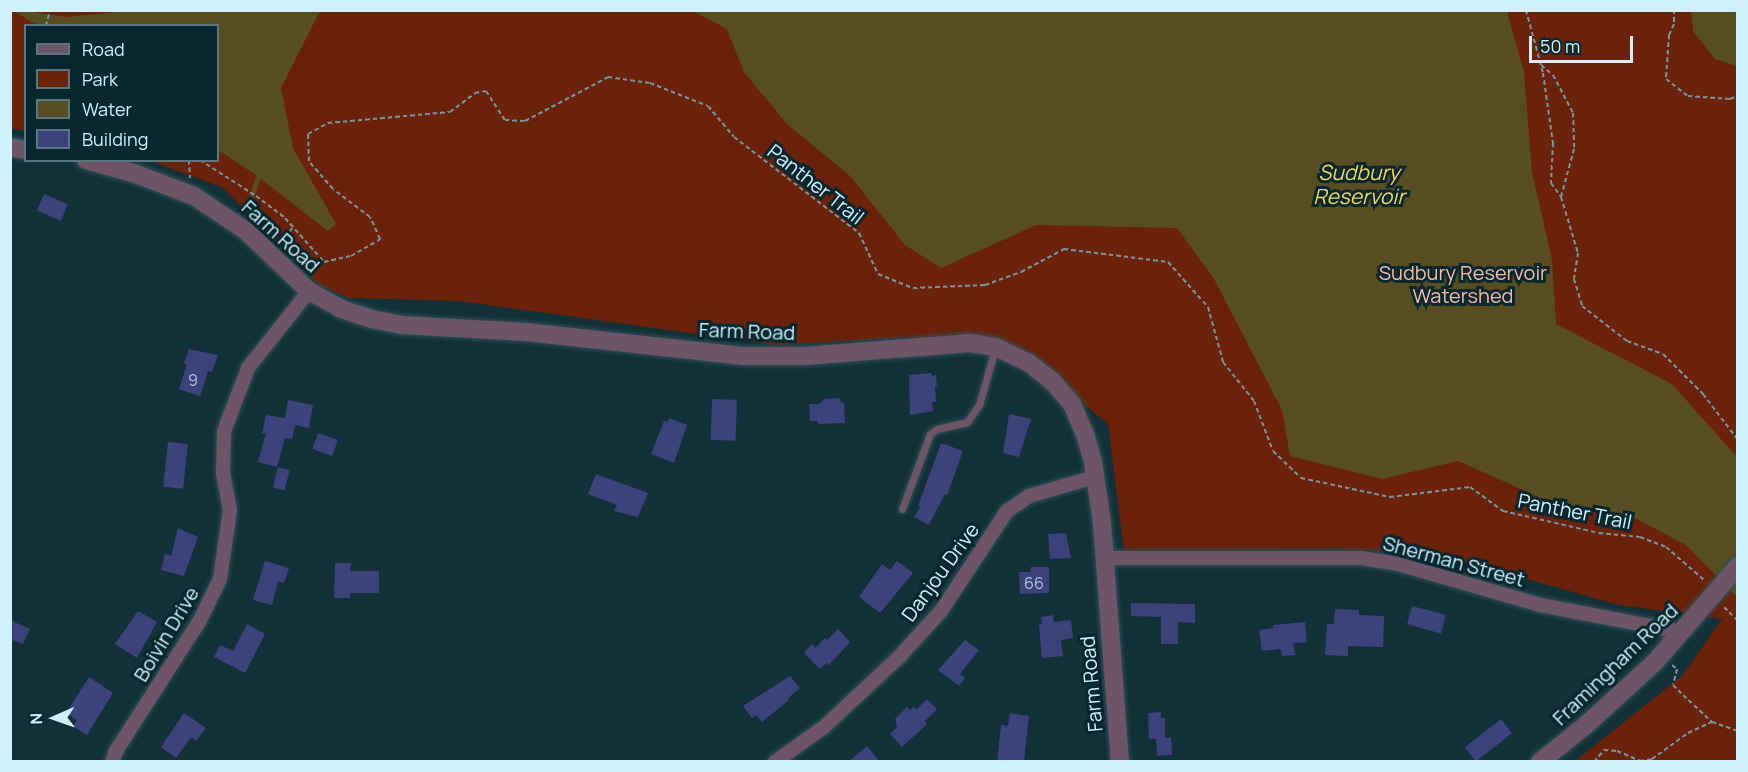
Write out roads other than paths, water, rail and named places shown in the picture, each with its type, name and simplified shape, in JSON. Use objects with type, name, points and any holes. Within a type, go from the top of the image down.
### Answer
[{"type":"street","name":"Farm Road","points":[[93,162],[136,174],[194,196],[246,231],[309,291],[341,309],[401,325],[526,332],[712,354],[795,356],[970,343],[996,347],[1029,363],[1052,381],[1072,404],[1085,434],[1095,477],[1104,558],[1120,762]]},
{"type":"street","name":"Boivin Drive","points":[[111,762],[200,620],[220,579],[230,510],[224,473],[224,431],[248,368],[309,291]]},
{"type":"street","name":"Danjou Drive","points":[[775,762],[824,727],[899,657],[941,611],[1007,511],[1029,496],[1095,477]]},
{"type":"street","name":"Sherman Street","points":[[1104,558],[1361,558],[1398,564],[1540,604],[1682,632]]},
{"type":"street","name":"Framingham Road","points":[[1540,762],[1586,725],[1660,656],[1715,595],[1737,566]]},
{"type":"lane","points":[[902,509],[930,434],[936,429],[967,422],[979,405],[996,347]]},
{"type":"water","points":[[137,10],[323,11],[319,13],[281,88],[293,148],[336,224],[328,231],[253,173],[219,151],[219,24],[37,24],[25,19],[25,11],[67,17]]},
{"type":"water","name":"Sudbury Reservoir","points":[[693,11],[1507,11],[1524,72],[1532,172],[1552,260],[1556,324],[1672,384],[1737,457],[1737,597],[1686,545],[1627,514],[1561,507],[1458,461],[1382,479],[1290,456],[1282,410],[1214,279],[1177,228],[1036,225],[941,268],[905,245],[850,176],[787,124],[744,72],[727,29]]},
{"type":"water","points":[[1691,11],[1737,11],[1737,66],[1715,59],[1693,31]]},
{"type":"waterway","points":[[17,10],[25,14]]},
{"type":"waterway","points":[[240,212],[250,200],[260,172]]},
{"type":"park label","name":"Sudbury Reservoir Watershed","points":[[1463,284]]}]
